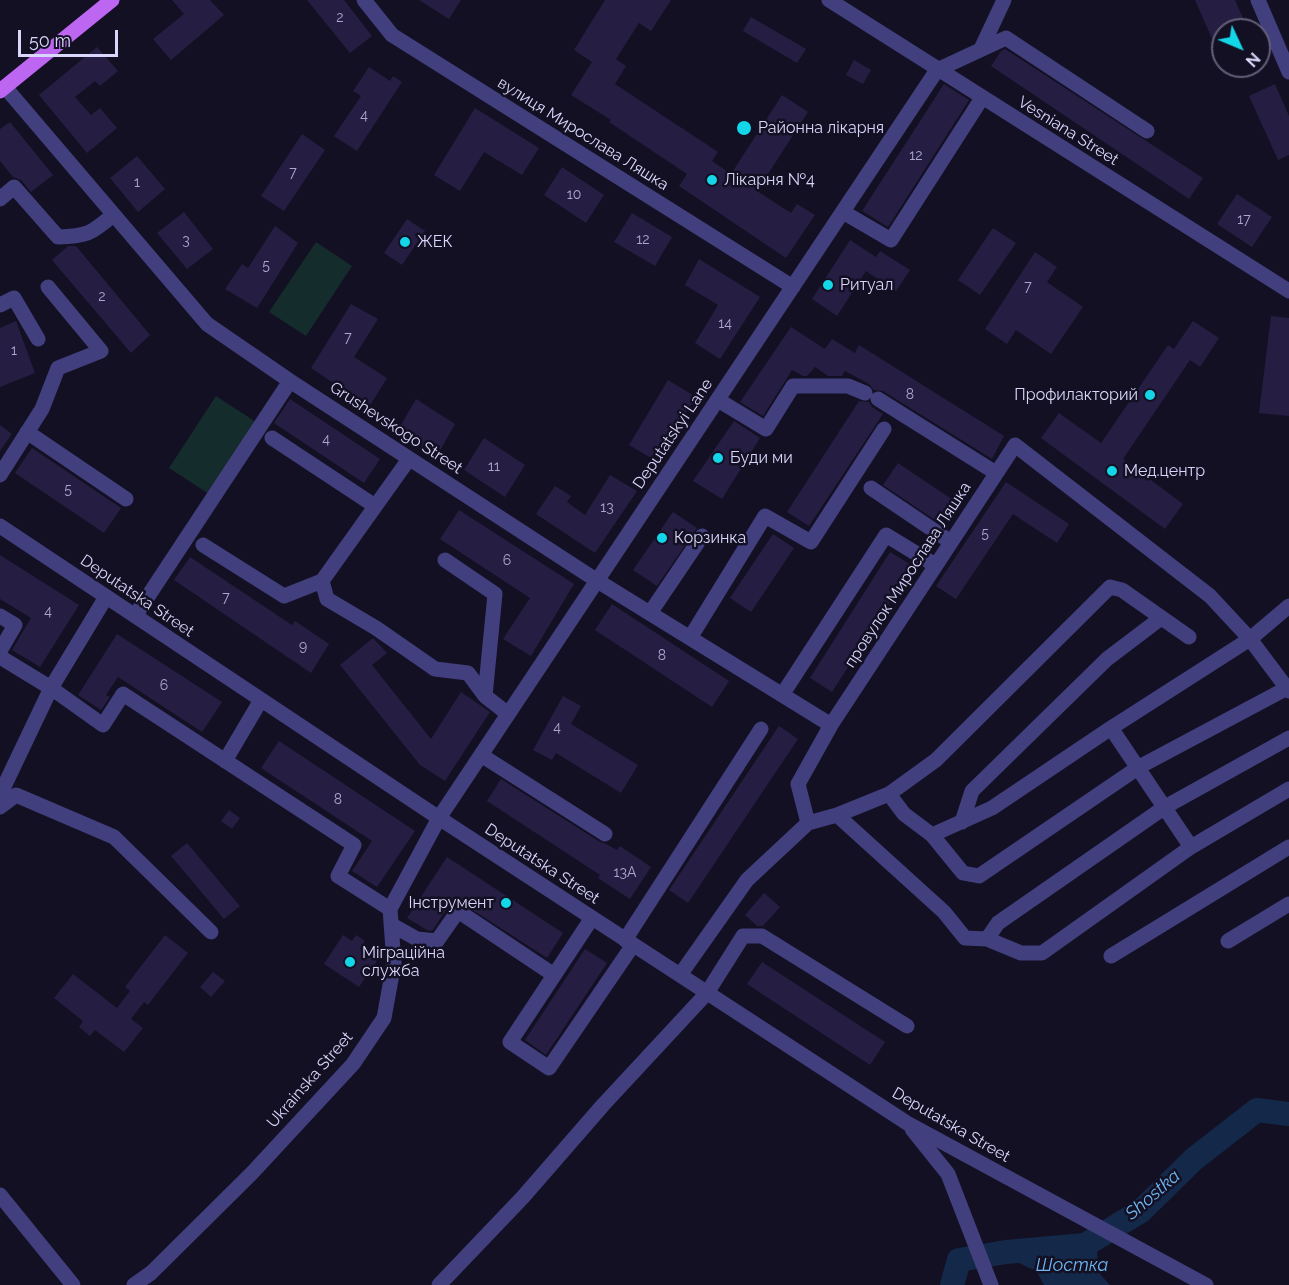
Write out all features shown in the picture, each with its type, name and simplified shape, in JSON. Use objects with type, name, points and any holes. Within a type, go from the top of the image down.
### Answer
[{"type":"main road","points":[[3,89],[111,0]]},
{"type":"street","name":"вулиця Мирослава Ляшка","points":[[364,0],[392,35],[793,287]]},
{"type":"street","name":"Vesniana Street","points":[[829,0],[1289,291]]},
{"type":"street","points":[[981,49],[1004,0]]},
{"type":"street","points":[[1258,0],[1289,72]]},
{"type":"street","points":[[937,70],[1006,38],[1147,131]]},
{"type":"street","name":"Deputatskyi Lane","points":[[439,818],[937,70]]},
{"type":"street","name":"Grushevskogo Street","points":[[3,89],[207,324],[290,381],[596,580],[831,724]]},
{"type":"street","points":[[843,212],[891,240],[982,98]]},
{"type":"street","points":[[0,199],[14,187],[58,237],[83,236],[99,227],[113,215]]},
{"type":"street","points":[[0,475],[42,409],[58,369],[101,351],[48,287]]},
{"type":"street","points":[[0,305],[14,298],[38,339]]},
{"type":"street","points":[[135,616],[290,381]]},
{"type":"street","points":[[718,400],[766,429],[793,386],[848,386],[871,396],[996,473]]},
{"type":"street","points":[[690,638],[765,516],[811,542],[884,429]]},
{"type":"street","points":[[27,432],[126,499]]},
{"type":"street","points":[[272,438],[375,507]]},
{"type":"street","name":"провулок Мирослава Ляшка","points":[[808,823],[798,784],[831,724],[1015,445],[1210,596],[1250,639]]},
{"type":"street","points":[[203,545],[284,596],[322,581],[409,459]]},
{"type":"street","points":[[871,488],[951,542]]},
{"type":"street","name":"Deputatska Street","points":[[0,526],[439,818],[907,1123],[1206,1285]]},
{"type":"street","points":[[782,694],[886,535],[935,565]]},
{"type":"street","points":[[650,613],[702,536]]},
{"type":"street","points":[[445,560],[495,594],[485,696]]},
{"type":"street","points":[[322,581],[327,599],[376,628],[435,669],[468,672],[485,696],[508,714]]},
{"type":"street","points":[[680,975],[747,880],[808,823],[837,815],[890,794],[936,760],[1110,587],[1122,590],[1189,637]]},
{"type":"street","points":[[0,795],[51,688],[106,597]]},
{"type":"street","points":[[932,835],[992,808],[1250,639],[1289,606]]},
{"type":"street","points":[[0,616],[15,625],[0,651]]},
{"type":"street","points":[[962,822],[972,791],[1107,659],[1161,618]]},
{"type":"street","points":[[890,794],[904,814],[932,835],[963,873],[979,876],[1139,767],[1288,688],[1250,639]]},
{"type":"street","points":[[0,657],[51,688],[103,724],[123,694],[354,845],[338,876],[390,909],[439,818]]},
{"type":"street","points":[[225,761],[261,700]]},
{"type":"street","points":[[1111,728],[1191,847]]},
{"type":"street","points":[[592,918],[510,1042],[549,1068],[761,729]]},
{"type":"street","points":[[987,939],[998,923],[1165,807],[1289,738]]},
{"type":"street","points":[[481,755],[605,834]]},
{"type":"street","points":[[837,815],[944,912],[965,938],[987,939],[1021,953],[1042,953],[1191,847],[1289,789]]},
{"type":"street","points":[[0,807],[16,795],[114,837],[212,932]]},
{"type":"street","points":[[1111,956],[1289,847]]},
{"type":"street","points":[[1228,941],[1289,904]]},
{"type":"street","name":"Ukrainska Street","points":[[134,1285],[151,1273],[252,1173],[352,1064],[384,1018],[394,963],[393,925],[390,909]]},
{"type":"street","points":[[393,925],[417,939],[437,941],[458,911],[554,975]]},
{"type":"street","points":[[439,1285],[523,1197],[603,1105],[707,993],[743,936],[762,936],[907,1026]]},
{"type":"street","points":[[907,1123],[948,1174],[991,1285]]},
{"type":"street","points":[[0,1195],[73,1285]]},
{"type":"green space","points":[[316,242],[352,266],[306,336],[269,312]]},
{"type":"green space","points":[[216,396],[256,422],[209,494],[169,468]]},
{"type":"water","name":"Шостка","points":[[1096,1239],[1099,1273],[1110,1285],[1044,1285],[1036,1270],[1020,1263],[1006,1252],[1085,1245]]},
{"type":"building","points":[[172,0],[210,0],[224,15],[171,60],[153,39],[184,14]]},
{"type":"building","points":[[307,0],[344,0],[372,36],[350,53]]},
{"type":"building","points":[[419,0],[461,0],[449,19]]},
{"type":"building","points":[[605,0],[671,0],[651,31],[639,23],[616,59],[626,66],[615,84],[718,152],[712,161],[731,174],[782,95],[808,112],[757,191],[791,213],[797,204],[815,215],[786,258],[679,186],[687,174],[609,122],[611,120],[571,95],[592,62],[574,50]]},
{"type":"building","points":[[1195,0],[1235,0],[1243,18],[1211,18],[1211,36]]},
{"type":"building","points":[[751,17],[806,49],[797,63],[743,31]]},
{"type":"building","points":[[97,47],[118,71],[100,86],[95,81],[75,97],[91,115],[100,108],[117,128],[87,153],[39,95]]},
{"type":"building","points":[[1005,49],[1203,178],[1189,199],[991,66],[1001,51]]},
{"type":"building","points":[[854,60],[871,70],[863,84],[846,75]]},
{"type":"building","points":[[369,67],[390,81],[393,76],[402,82],[357,151],[334,136],[361,96],[353,91]]},
{"type":"building","points":[[944,84],[969,100],[888,227],[862,211]]},
{"type":"building","points":[[1275,84],[1289,116],[1289,155],[1278,160],[1249,96]]},
{"type":"building","points":[[475,108],[539,148],[522,175],[484,152],[460,191],[434,175]]},
{"type":"building","points":[[10,122],[53,175],[31,192],[21,180],[13,177],[0,161],[0,129]]},
{"type":"building","points":[[302,134],[325,150],[284,211],[261,196]]},
{"type":"building","points":[[137,156],[165,189],[138,212],[110,178]]},
{"type":"building","points":[[562,167],[604,195],[586,223],[544,195]]},
{"type":"building","points":[[1237,194],[1272,217],[1252,247],[1217,224]]},
{"type":"building","points":[[184,212],[213,249],[187,269],[157,233]]},
{"type":"building","points":[[632,213],[672,237],[655,266],[614,242]]},
{"type":"building","name":"ЖЕК","points":[[407,219],[425,231],[402,265],[384,253]]},
{"type":"building","points":[[275,226],[298,243],[257,308],[225,289],[242,264],[248,268]]},
{"type":"building","points":[[993,228],[1016,243],[980,295],[958,280]]},
{"type":"building","points":[[850,240],[876,257],[880,251],[910,270],[896,291],[866,271],[837,316],[812,299]]},
{"type":"building","points":[[68,246],[76,246],[150,335],[131,353],[52,260]]},
{"type":"building","points":[[1035,252],[1057,267],[1047,282],[1083,307],[1051,354],[1016,330],[1007,344],[985,329]]},
{"type":"building","points":[[699,259],[760,297],[720,359],[695,343],[718,305],[685,285]]},
{"type":"building","points":[[351,304],[378,319],[354,357],[387,378],[369,407],[311,368]]},
{"type":"building","points":[[1271,316],[1289,318],[1289,416],[1259,413]]},
{"type":"building","points":[[16,321],[35,373],[0,387],[0,328]]},
{"type":"building","points":[[1193,321],[1219,338],[1200,367],[1190,360],[1123,459],[1183,504],[1165,529],[1041,438],[1059,413],[1101,443],[1168,345],[1174,349]]},
{"type":"building","points":[[791,327],[825,349],[832,339],[855,353],[859,345],[1004,436],[992,459],[883,391],[874,390],[869,384],[845,371],[842,376],[828,376],[815,367],[807,376],[803,376],[792,370],[763,416],[740,402]]},
{"type":"building","points":[[668,380],[696,397],[656,461],[629,445]]},
{"type":"building","points":[[290,399],[380,459],[364,483],[274,423]]},
{"type":"building","points":[[416,399],[455,424],[437,456],[398,430]]},
{"type":"building","points":[[859,401],[869,402],[872,407],[883,414],[809,526],[787,512]]},
{"type":"building","points":[[734,421],[760,438],[722,499],[693,481]]},
{"type":"building","points":[[0,425],[12,434],[0,451]]},
{"type":"building","points":[[484,438],[525,465],[505,497],[464,470]]},
{"type":"building","points":[[32,448],[121,508],[104,533],[15,473]]},
{"type":"building","points":[[898,463],[956,502],[941,524],[883,485]]},
{"type":"building","points":[[610,475],[637,491],[595,553],[536,514],[555,486],[571,496],[567,502],[585,515]]},
{"type":"building","points":[[1006,482],[1069,524],[1057,543],[1013,514],[956,599],[936,586]]},
{"type":"building","points":[[459,510],[574,584],[531,656],[503,639],[530,598],[440,539]]},
{"type":"building","points":[[673,512],[697,528],[657,586],[633,570]]},
{"type":"building","points":[[773,534],[794,548],[751,612],[730,598]]},
{"type":"building","points":[[890,552],[913,566],[832,692],[810,678]]},
{"type":"building","points":[[0,555],[79,605],[40,667],[12,650],[31,618],[0,599]]},
{"type":"building","points":[[190,557],[292,625],[295,621],[329,644],[311,673],[174,580]]},
{"type":"building","points":[[612,604],[729,681],[712,707],[595,630]]},
{"type":"building","points":[[117,634],[222,702],[202,732],[118,677],[106,695],[110,697],[101,710],[78,695]]},
{"type":"building","points":[[373,638],[387,653],[372,665],[431,739],[461,692],[490,712],[445,781],[420,765],[340,665]]},
{"type":"building","points":[[563,696],[581,706],[571,724],[638,765],[621,793],[556,753],[552,760],[533,750]]},
{"type":"building","points":[[779,726],[798,739],[688,903],[669,890]]},
{"type":"building","points":[[279,741],[415,831],[377,887],[352,871],[372,841],[261,768]]},
{"type":"building","points":[[501,779],[600,842],[617,850],[620,846],[651,867],[630,899],[598,878],[600,875],[487,801]]},
{"type":"building","points":[[229,810],[240,818],[232,829],[221,821]]},
{"type":"building","points":[[187,843],[240,906],[224,919],[171,856]]},
{"type":"building","points":[[447,857],[563,933],[547,958],[454,898],[432,931],[407,918]]},
{"type":"building","points":[[764,893],[780,907],[763,926],[757,926],[745,915]]},
{"type":"building","points":[[165,935],[188,953],[148,1005],[144,1002],[131,1019],[143,1028],[124,1052],[95,1030],[90,1036],[79,1027],[83,1021],[54,998],[73,974],[117,1008],[130,991],[125,987]]},
{"type":"building","name":"Міграційна служба","points":[[343,935],[352,941],[356,935],[365,941],[360,949],[377,961],[359,987],[324,964]]},
{"type":"building","points":[[585,949],[607,963],[546,1055],[525,1040]]},
{"type":"building","points":[[762,962],[885,1042],[870,1065],[747,984]]},
{"type":"building","points":[[213,972],[225,981],[211,997],[200,987]]},
{"type":"waterway","name":"Shostka","points":[[952,1285],[959,1260],[1006,1252],[1085,1245],[1141,1211],[1194,1159],[1257,1110],[1289,1114]]},
{"type":"place","name":"Районна лікарня","points":[[744,128]]},
{"type":"place","name":"Лікарня №4","points":[[712,180]]},
{"type":"place","name":"ЖЕК","points":[[405,242]]},
{"type":"place","name":"Ритуал","points":[[828,285]]},
{"type":"place","name":"Профилакторий","points":[[1150,395]]},
{"type":"place","name":"Буди ми","points":[[718,458]]},
{"type":"place","name":"Мед.центр","points":[[1112,471]]},
{"type":"place","name":"Корзинка","points":[[662,538]]},
{"type":"place","name":"Інструмент","points":[[506,903]]},
{"type":"place","name":"Міграційна служба","points":[[350,962]]}]
